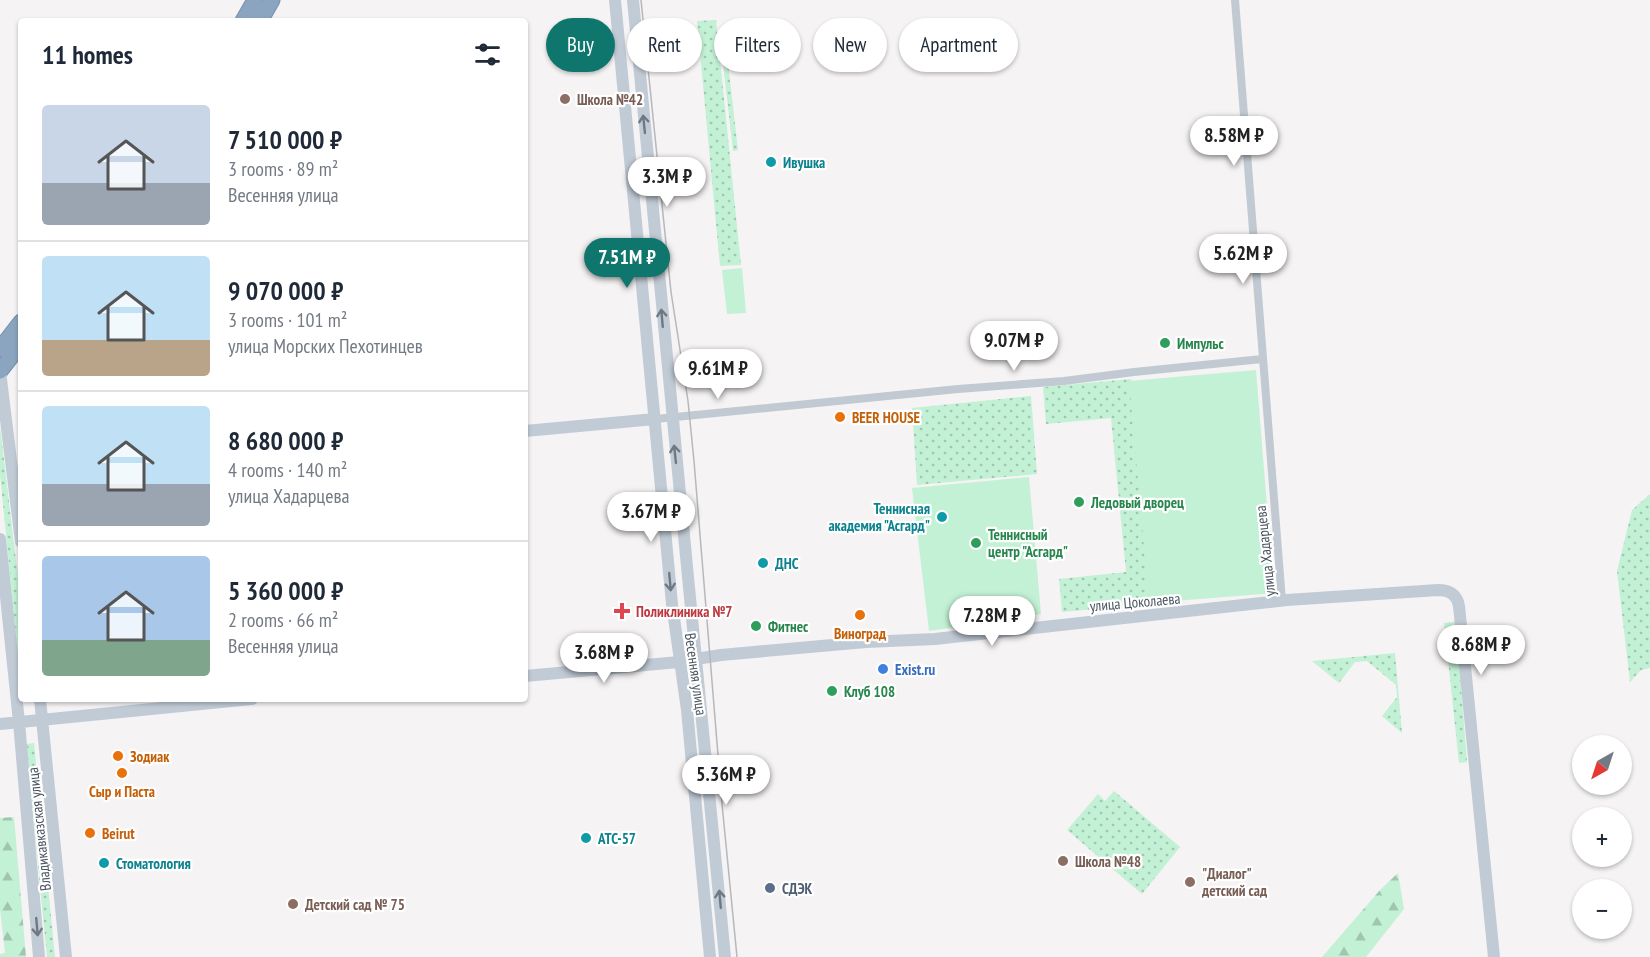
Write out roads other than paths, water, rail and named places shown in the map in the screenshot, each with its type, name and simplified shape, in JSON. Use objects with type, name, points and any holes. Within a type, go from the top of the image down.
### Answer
[{"type":"highway","points":[[245,18],[255,0]]},
{"type":"highway","points":[[262,18],[273,0]]},
{"type":"highway","points":[[0,348],[18,326]]},
{"type":"highway","points":[[0,371],[18,348]]},
{"type":"street","name":"Весенняя улица","points":[[615,0],[710,957]]},
{"type":"street","name":"Весенняя улица","points":[[633,0],[671,418],[725,957]]},
{"type":"street","name":"улица Хадарцева","points":[[1235,0],[1282,601],[1438,590],[1450,592],[1458,600],[1494,957]]},
{"type":"street","points":[[528,431],[958,389],[1064,381],[1262,359]]},
{"type":"street","points":[[0,371],[3,422],[17,476],[18,492]]},
{"type":"street","name":"Владикавказская улица","points":[[0,539],[19,722],[39,957]]},
{"type":"street","name":"улица Цоколаева","points":[[528,676],[679,662],[721,655],[866,642],[935,639],[1282,601]]},
{"type":"street","name":"Владикавказская улица","points":[[40,702],[66,957]]},
{"type":"street","points":[[0,724],[222,702]]},
{"type":"tram line","points":[[641,0],[671,292],[688,401],[737,957]]},
{"type":"place","name":"Школа №42","points":[[565,99]]},
{"type":"place","name":"Ивушка","points":[[771,162]]},
{"type":"place","name":"Импульс","points":[[1165,343]]},
{"type":"place","name":"BEER HOUSE","points":[[840,417]]},
{"type":"place","name":"Ледовый дворец","points":[[1079,502]]},
{"type":"place","name":"Теннисная академия \"Асгард\"","points":[[942,517]]},
{"type":"place","name":"Теннисный центр \"Асгард\"","points":[[976,543]]},
{"type":"place","name":"ДНС","points":[[763,563]]},
{"type":"place","name":"Поликлиника №7","points":[[622,611]]},
{"type":"place","name":"Виноград","points":[[860,615]]},
{"type":"place","name":"Фитнес","points":[[756,626]]},
{"type":"place","name":"Exist.ru","points":[[883,669]]},
{"type":"place","name":"Клуб 108","points":[[832,691]]},
{"type":"place","name":"Зодиак","points":[[118,756]]},
{"type":"place","name":"Сыр и Паста","points":[[122,773]]},
{"type":"place","name":"Beirut","points":[[90,833]]},
{"type":"place","name":"АТС-57","points":[[586,838]]},
{"type":"place","name":"Школа №48","points":[[1063,861]]},
{"type":"place","name":"Стоматология","points":[[104,863]]},
{"type":"place","name":"\"Диалог\" детский сад","points":[[1190,882]]},
{"type":"place","name":"СДЭК","points":[[770,888]]},
{"type":"place","name":"Детский сад № 75","points":[[293,904]]}]
